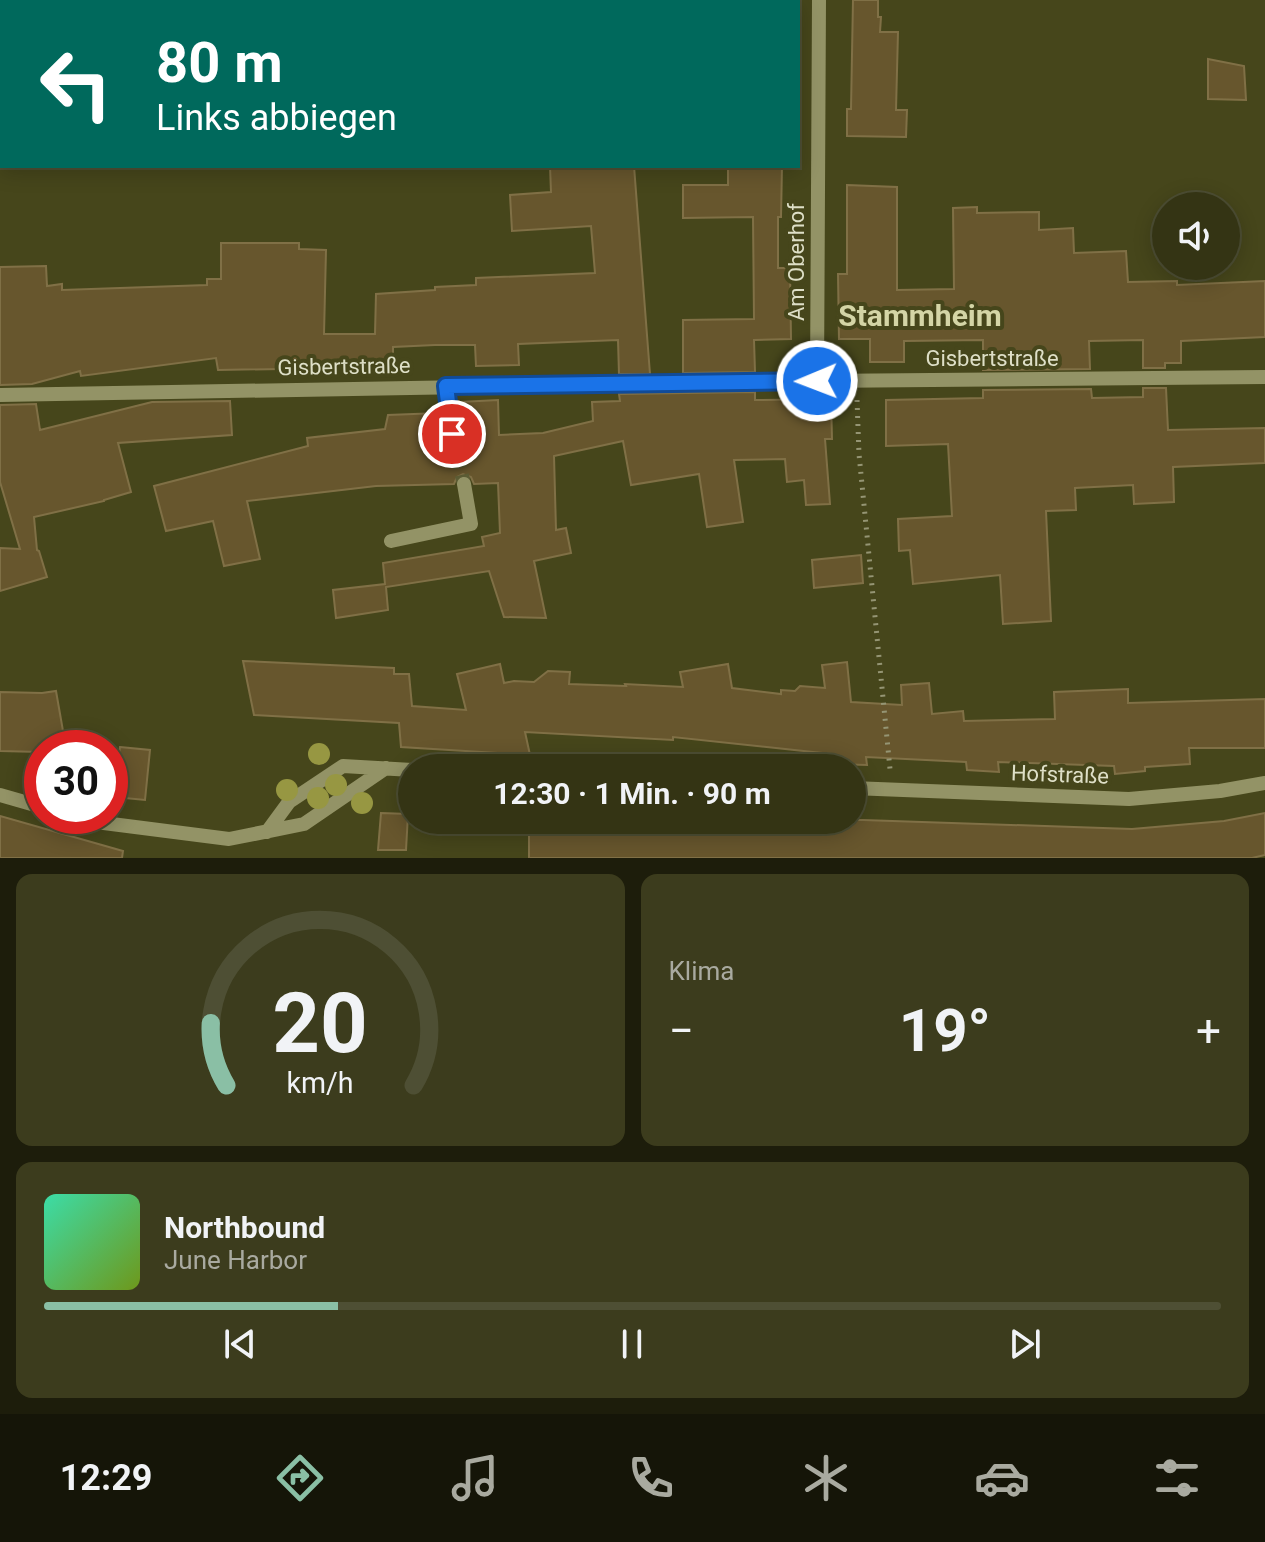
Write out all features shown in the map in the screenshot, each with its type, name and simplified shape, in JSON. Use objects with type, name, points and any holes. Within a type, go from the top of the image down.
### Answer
[{"type":"street","name":"Am Oberhof","points":[[817,381],[819,0]]},
{"type":"street","name":"Gisbertstraße","points":[[0,395],[446,386],[1265,377]]},
{"type":"street","points":[[446,386],[452,434]]},
{"type":"street","points":[[391,541],[471,524],[464,484]]},
{"type":"street","points":[[267,832],[289,802],[343,766],[398,769]]},
{"type":"street","points":[[128,826],[229,839],[304,824],[386,768]]},
{"type":"street","name":"Hofstraße","points":[[866,789],[1129,799],[1220,791],[1265,783]]},
{"type":"street","points":[[0,795],[24,802]]},
{"type":"path","points":[[857,381],[859,454],[891,790]]},
{"type":"building","points":[[853,0],[878,0],[880,32],[898,32],[896,110],[907,110],[906,137],[847,136],[847,109],[851,109]]},
{"type":"building","points":[[1208,59],[1244,66],[1246,100],[1208,99]]},
{"type":"building","points":[[550,168],[634,168],[650,374],[619,374],[618,340],[518,344],[519,365],[476,366],[475,345],[435,345],[393,347],[393,367],[218,370],[216,358],[81,376],[80,371],[32,384],[0,385],[0,267],[46,266],[47,286],[62,284],[62,290],[207,285],[207,279],[221,279],[221,243],[299,243],[299,249],[326,250],[324,334],[375,334],[376,294],[476,285],[476,278],[595,273],[591,226],[512,231],[510,195],[551,192]]},
{"type":"building","points":[[728,168],[782,168],[778,268],[790,268],[791,339],[754,340],[755,372],[683,373],[683,320],[754,319],[753,217],[683,218],[683,185],[728,185]]},
{"type":"building","points":[[847,185],[897,187],[897,290],[954,289],[953,208],[977,207],[977,213],[1039,212],[1039,230],[1073,228],[1074,253],[1126,251],[1128,282],[1177,281],[1177,285],[1265,281],[1265,337],[1181,341],[1181,363],[1165,363],[1165,368],[1143,368],[1143,340],[1089,341],[1090,369],[983,370],[983,340],[904,341],[904,362],[870,362],[870,339],[839,339],[838,274],[847,274]]},
{"type":"building","points":[[1143,388],[1166,388],[1168,430],[1265,428],[1265,463],[1173,467],[1174,502],[1134,504],[1133,485],[1075,488],[1076,510],[1046,511],[1051,621],[1003,624],[1000,575],[913,584],[910,550],[899,551],[898,519],[952,516],[948,444],[886,446],[886,400],[983,398],[983,390],[1091,389],[1092,398],[1143,397]]},
{"type":"building","points":[[755,392],[755,400],[831,399],[832,439],[825,439],[830,504],[806,505],[804,480],[787,482],[785,459],[734,460],[743,522],[707,527],[699,474],[631,485],[623,441],[554,456],[556,530],[566,528],[571,553],[534,561],[546,618],[504,617],[489,571],[386,587],[388,610],[336,618],[333,590],[385,584],[383,563],[484,546],[482,537],[500,533],[498,483],[474,484],[471,477],[463,474],[457,477],[454,484],[376,486],[247,501],[260,559],[224,566],[213,521],[166,531],[154,486],[308,446],[307,438],[385,429],[388,415],[439,413],[444,439],[454,444],[461,437],[460,402],[498,400],[499,435],[543,433],[593,421],[592,402],[620,401],[619,394]]},
{"type":"building","points":[[230,401],[232,435],[118,443],[131,492],[34,517],[37,550],[47,577],[0,591],[0,548],[20,549],[0,482],[0,405],[36,404],[40,430],[152,402]]},
{"type":"building","points":[[861,555],[863,583],[814,588],[812,560]]},
{"type":"building","points":[[243,661],[394,668],[394,674],[409,674],[412,706],[466,710],[457,674],[500,664],[504,683],[534,682],[548,671],[570,672],[569,684],[683,687],[680,672],[728,664],[732,688],[781,694],[781,690],[795,691],[800,686],[825,688],[822,665],[847,662],[851,702],[902,705],[901,685],[929,683],[932,714],[963,711],[964,721],[1055,719],[1054,692],[1128,689],[1128,703],[1265,699],[1265,748],[1189,748],[1190,764],[1145,767],[1145,771],[1115,774],[1114,766],[998,762],[999,772],[967,770],[966,762],[866,757],[866,754],[831,754],[673,737],[673,740],[525,732],[530,754],[401,747],[399,723],[254,715]]},
{"type":"building","points":[[56,691],[63,730],[24,730],[24,752],[0,751],[0,692]]},
{"type":"building","points":[[128,748],[150,750],[145,800],[128,798]]},
{"type":"building","points":[[381,813],[398,814],[398,834],[407,834],[406,850],[378,850]]},
{"type":"building","points":[[1265,813],[1265,855],[1252,858],[529,858],[529,834],[866,834],[866,820],[1132,829],[1224,821]]},
{"type":"building","points":[[0,816],[24,823],[24,834],[63,834],[123,851],[122,858],[0,858]]},
{"type":"tunnel","points":[[452,434],[464,484]]},
{"type":"district","name":"Stammheim","points":[[920,316]]},
{"type":"route","points":[[452,434],[446,386],[817,381]]}]
